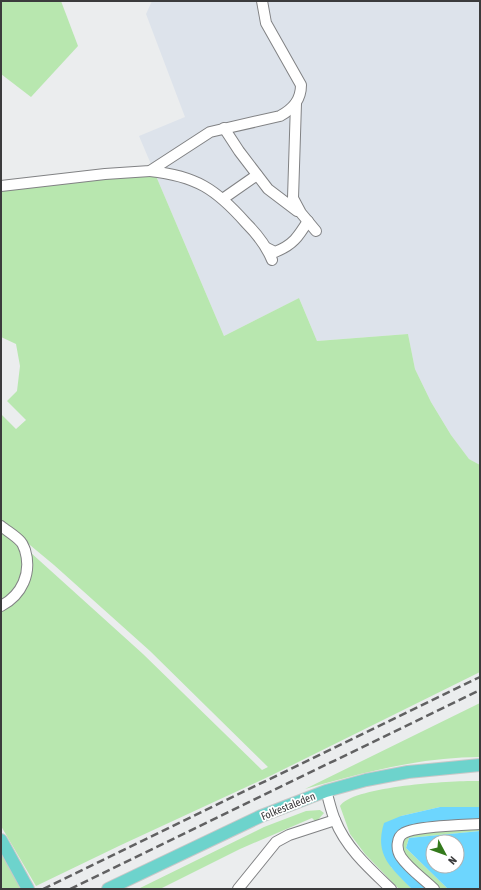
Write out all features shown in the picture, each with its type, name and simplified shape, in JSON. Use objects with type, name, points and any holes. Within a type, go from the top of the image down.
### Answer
[{"type":"main road","name":"Folkestaleden","points":[[108,889],[261,816],[326,791],[366,780],[408,772],[480,765]]},
{"type":"main road","points":[[1,840],[28,889]]},
{"type":"street","points":[[150,171],[203,135],[224,128],[280,116],[289,111],[296,103],[301,94],[301,84],[266,22],[262,1]]},
{"type":"street","points":[[296,103],[293,198],[304,217],[316,231]]},
{"type":"street","points":[[224,128],[239,151],[268,189],[304,217]]},
{"type":"street","points":[[1,186],[105,174],[150,171],[174,174],[211,189],[224,198],[267,248],[272,260]]},
{"type":"street","points":[[224,198],[258,175]]},
{"type":"street","points":[[267,248],[275,252],[288,248],[297,238],[304,217]]},
{"type":"street","points":[[1,526],[22,542],[28,564],[26,579],[10,601],[1,606]]},
{"type":"street","points":[[326,791],[334,820],[340,832],[363,862],[391,889]]},
{"type":"street","points":[[238,889],[276,842],[289,835],[334,820]]},
{"type":"street","points":[[434,889],[401,857],[397,848],[398,839],[402,834],[408,831],[480,824]]},
{"type":"shaded area","points":[[152,1],[480,1],[480,465],[469,459],[451,435],[431,402],[415,369],[408,334],[317,341],[299,298],[224,336],[139,136],[185,117],[146,14]]},
{"type":"green space","points":[[1,1],[61,1],[78,46],[31,97],[1,74]]},
{"type":"green space","points":[[156,176],[224,336],[299,298],[317,341],[408,334],[415,369],[431,402],[451,435],[469,459],[480,465],[480,672],[270,776],[36,886],[1,826],[1,612],[17,599],[27,587],[31,572],[30,552],[143,654],[262,770],[268,767],[150,651],[54,565],[1,521],[1,414],[16,429],[26,420],[7,401],[17,391],[20,366],[16,344],[1,337],[1,190],[118,177]]},
{"type":"green space","points":[[1,530],[19,547],[23,555],[24,571],[22,578],[14,592],[1,603]]},
{"type":"green space","points":[[480,703],[480,757],[436,760],[391,767],[305,789]]},
{"type":"green space","points":[[480,781],[480,807],[440,807],[401,816],[391,867],[412,889],[399,889],[365,854],[350,834],[340,806],[348,799],[383,789],[428,783]]},
{"type":"green space","points":[[320,810],[324,813],[316,822],[312,818],[240,849],[160,889],[138,889],[264,827],[306,811]]},
{"type":"green space","points":[[480,818],[480,831],[450,834],[425,834],[425,836],[409,838],[406,848],[425,867],[425,874],[433,874],[448,889],[428,889],[400,860],[400,829],[408,826]]},
{"type":"green space","points":[[1,851],[22,889],[1,889]]},
{"type":"water","points":[[440,807],[480,807],[480,818],[408,826],[400,830],[394,840],[428,889],[412,889],[386,860],[381,844],[381,834],[384,823],[401,816]]},
{"type":"water","points":[[480,831],[480,889],[448,889],[433,874],[465,874],[465,834],[450,834]]},
{"type":"water","points":[[425,836],[425,867],[406,848],[409,838]]},
{"type":"railway","points":[[43,889],[480,677]]},
{"type":"railway","points":[[70,889],[480,690]]}]
